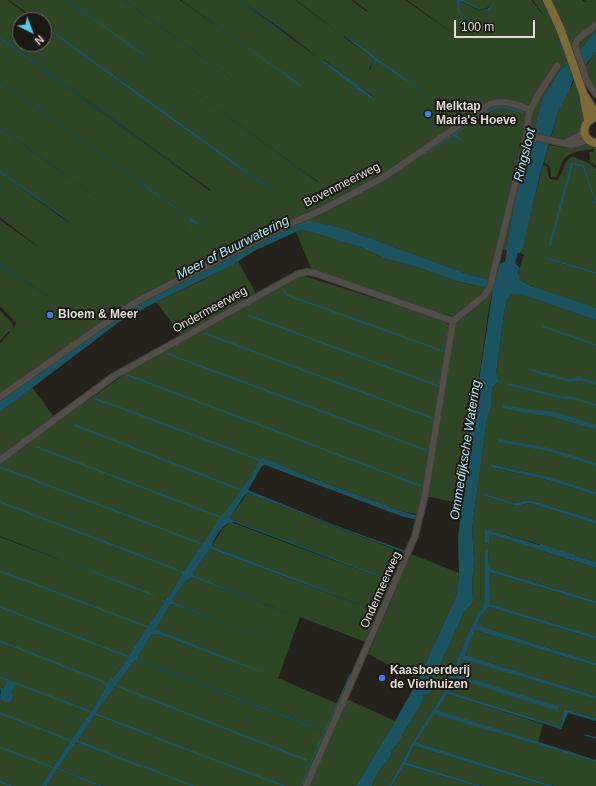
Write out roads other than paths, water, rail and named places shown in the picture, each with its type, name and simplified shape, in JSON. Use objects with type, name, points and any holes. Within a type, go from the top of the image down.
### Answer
[{"type":"main road","points":[[547,0],[574,56],[580,73],[583,93],[592,119],[585,124],[586,136],[596,143]]},
{"type":"main road","points":[[583,93],[596,114]]},
{"type":"street","points":[[574,56],[577,40],[596,25]]},
{"type":"street","points":[[453,321],[484,296],[490,285],[525,143],[529,136],[530,110],[538,95],[558,66]]},
{"type":"street","points":[[580,73],[596,94]]},
{"type":"street","name":"Bovenmeerweg","points":[[0,397],[134,303],[276,230],[322,210],[384,177],[490,104],[507,102],[530,110]]},
{"type":"street","points":[[529,136],[565,144],[586,136]]},
{"type":"street","name":"Ondermeerweg","points":[[0,460],[114,376],[298,274],[307,272],[315,273],[453,321],[425,495],[415,536],[306,786]]},
{"type":"water","points":[[66,0],[68,0],[154,62],[141,54]]},
{"type":"water","points":[[124,0],[281,114],[267,104]]},
{"type":"water","points":[[180,0],[298,83],[303,88]]},
{"type":"water","points":[[238,0],[240,0],[319,58]]},
{"type":"water","points":[[455,0],[464,0],[482,10],[487,9],[492,4],[489,10],[482,11],[461,1],[459,3],[459,11],[475,25],[472,38],[474,25],[458,12],[457,2]]},
{"type":"water","points":[[52,31],[277,194],[52,33]]},
{"type":"water","name":"Ommedijksche Watering","points":[[596,31],[596,52],[572,81],[572,84],[558,112],[539,178],[523,247],[520,253],[518,253],[515,263],[520,268],[518,272],[520,280],[531,286],[596,308],[596,320],[520,294],[512,294],[507,300],[496,373],[499,381],[492,388],[491,406],[487,418],[472,529],[474,559],[472,584],[473,601],[464,612],[440,665],[434,682],[434,688],[430,693],[424,695],[419,708],[399,742],[392,750],[390,758],[382,766],[372,786],[356,786],[418,680],[457,594],[459,573],[458,538],[466,473],[466,445],[473,419],[493,289],[456,281],[417,267],[384,258],[363,248],[300,230],[254,251],[231,266],[156,302],[119,322],[0,412],[0,401],[137,304],[284,229],[305,220],[350,231],[470,275],[488,279],[488,283],[494,284],[500,264],[505,261],[507,251],[505,250],[507,246],[516,193],[543,97],[561,69],[568,64]]},
{"type":"water","points":[[343,35],[440,103],[377,61],[369,71],[374,61],[373,58]]},
{"type":"water","points":[[0,37],[12,46],[12,48],[0,39]]},
{"type":"water","points":[[18,52],[21,52],[211,191]]},
{"type":"water","points":[[323,60],[375,99],[350,84],[325,64],[322,61]]},
{"type":"water","points":[[156,65],[318,182],[309,176]]},
{"type":"water","points":[[0,81],[209,231],[191,221],[183,229],[190,220],[189,218]]},
{"type":"water","points":[[503,104],[523,111],[524,113],[502,108],[491,111],[458,133],[457,135],[465,143],[453,136],[422,156],[421,155],[484,111],[494,106]]},
{"type":"water","points":[[0,127],[101,201],[0,128]]},
{"type":"water","points":[[571,162],[584,165],[596,206],[582,167],[573,164],[550,247],[549,244]]},
{"type":"water","points":[[0,171],[74,224],[74,225],[0,173]]},
{"type":"water","points":[[547,255],[549,258],[596,272],[596,274],[547,259]]},
{"type":"water","points":[[0,264],[51,298],[0,266]]},
{"type":"water","points":[[524,367],[568,379],[579,377],[596,382],[596,385],[582,381],[569,382],[540,374]]},
{"type":"water","points":[[509,383],[561,396],[570,396],[596,404],[596,406],[508,385]]},
{"type":"water","points":[[503,405],[552,411],[596,425],[596,429],[549,416],[503,408]]},
{"type":"water","points":[[499,439],[549,448],[596,463],[596,466],[548,451],[498,442]]},
{"type":"water","points":[[263,458],[312,478],[418,516],[418,520],[401,516],[265,465],[262,466],[248,490],[329,523],[406,551],[384,602],[382,602],[404,554],[403,552],[248,493],[244,496],[231,516],[230,518],[233,520],[388,579],[387,580],[234,522],[230,522],[223,527],[212,546],[375,610],[210,549],[193,573],[195,576],[296,616],[192,577],[185,582],[173,599],[175,603],[288,648],[173,604],[170,605],[155,629],[278,678],[158,634],[152,634],[137,657],[139,660],[307,724],[321,731],[136,660],[96,713],[149,733],[154,737],[95,715],[78,740],[145,767],[140,767],[76,742],[58,768],[103,786],[98,786],[57,769],[47,786],[41,786],[91,712],[106,687],[105,684],[109,684],[108,681],[122,667],[163,604],[159,598],[165,600],[169,596],[182,574],[178,570],[184,571],[220,517],[226,511],[255,470],[259,460]]},
{"type":"water","points":[[491,464],[549,477],[596,492],[596,495],[544,479],[490,467]]},
{"type":"water","points":[[486,494],[513,503],[530,500],[596,520],[596,524],[530,503],[517,506],[486,496]]},
{"type":"water","points":[[486,529],[575,554],[576,556],[596,562],[596,568],[493,535],[489,535],[489,543],[485,543]]},
{"type":"water","points":[[0,536],[148,592],[154,596]]},
{"type":"water","points":[[485,550],[488,550],[489,568],[491,569],[596,601],[596,604],[493,573],[489,574],[490,604],[596,636],[596,639],[489,607],[480,617],[477,625],[596,663],[596,666],[475,630],[465,655],[596,696],[596,699],[462,659],[457,674],[560,707],[558,711],[455,678],[450,692],[559,726],[561,724],[564,709],[596,718],[596,721],[568,713],[561,729],[447,694],[437,710],[596,760],[596,762],[434,714],[416,742],[554,786],[547,786],[414,746],[406,762],[482,786],[477,786],[404,765],[392,786],[389,786],[410,747],[442,695],[476,616],[484,605]]},
{"type":"water","points":[[5,679],[17,683],[12,690],[13,698],[10,703],[4,702],[0,699],[1,689],[6,684]]},
{"type":"waterway","points":[[283,289],[287,295],[443,351]]},
{"type":"waterway","points":[[248,315],[438,386]]},
{"type":"waterway","points":[[542,326],[596,345]]},
{"type":"waterway","points":[[204,333],[432,418]]},
{"type":"waterway","points":[[168,354],[426,450]]},
{"type":"waterway","points":[[125,374],[421,486]]},
{"type":"waterway","points":[[95,399],[259,460]]},
{"type":"waterway","points":[[75,425],[241,490]]},
{"type":"waterway","points":[[37,447],[220,517]]},
{"type":"waterway","points":[[0,467],[202,544]]},
{"type":"waterway","points":[[0,502],[178,570]]},
{"type":"waterway","points":[[0,571],[148,627]]},
{"type":"waterway","points":[[0,607],[129,657]]},
{"type":"waterway","points":[[0,641],[109,684]]},
{"type":"waterway","points":[[309,767],[350,675]]},
{"type":"waterway","points":[[0,677],[91,712]]},
{"type":"waterway","points":[[117,686],[306,760]]},
{"type":"waterway","points":[[310,786],[347,699]]},
{"type":"waterway","points":[[0,713],[69,740]]},
{"type":"waterway","points":[[585,735],[596,738]]},
{"type":"waterway","points":[[154,737],[284,786]]},
{"type":"waterway","points":[[0,747],[54,768]]},
{"type":"waterway","points":[[145,767],[193,786]]},
{"type":"waterway","points":[[302,786],[307,772]]},
{"type":"waterway","points":[[0,782],[11,786]]},
{"type":"place","name":"Melktap Maria's Hoeve","points":[[428,114]]},
{"type":"place","name":"Bloem & Meer","points":[[50,315]]},
{"type":"place","name":"Kaasboerderij de Vierhuizen","points":[[382,678]]},
{"type":"water label","name":"Ringsloot","points":[[525,155]]},
{"type":"water label","name":"Meer of Buurwatering","points":[[233,248]]}]
